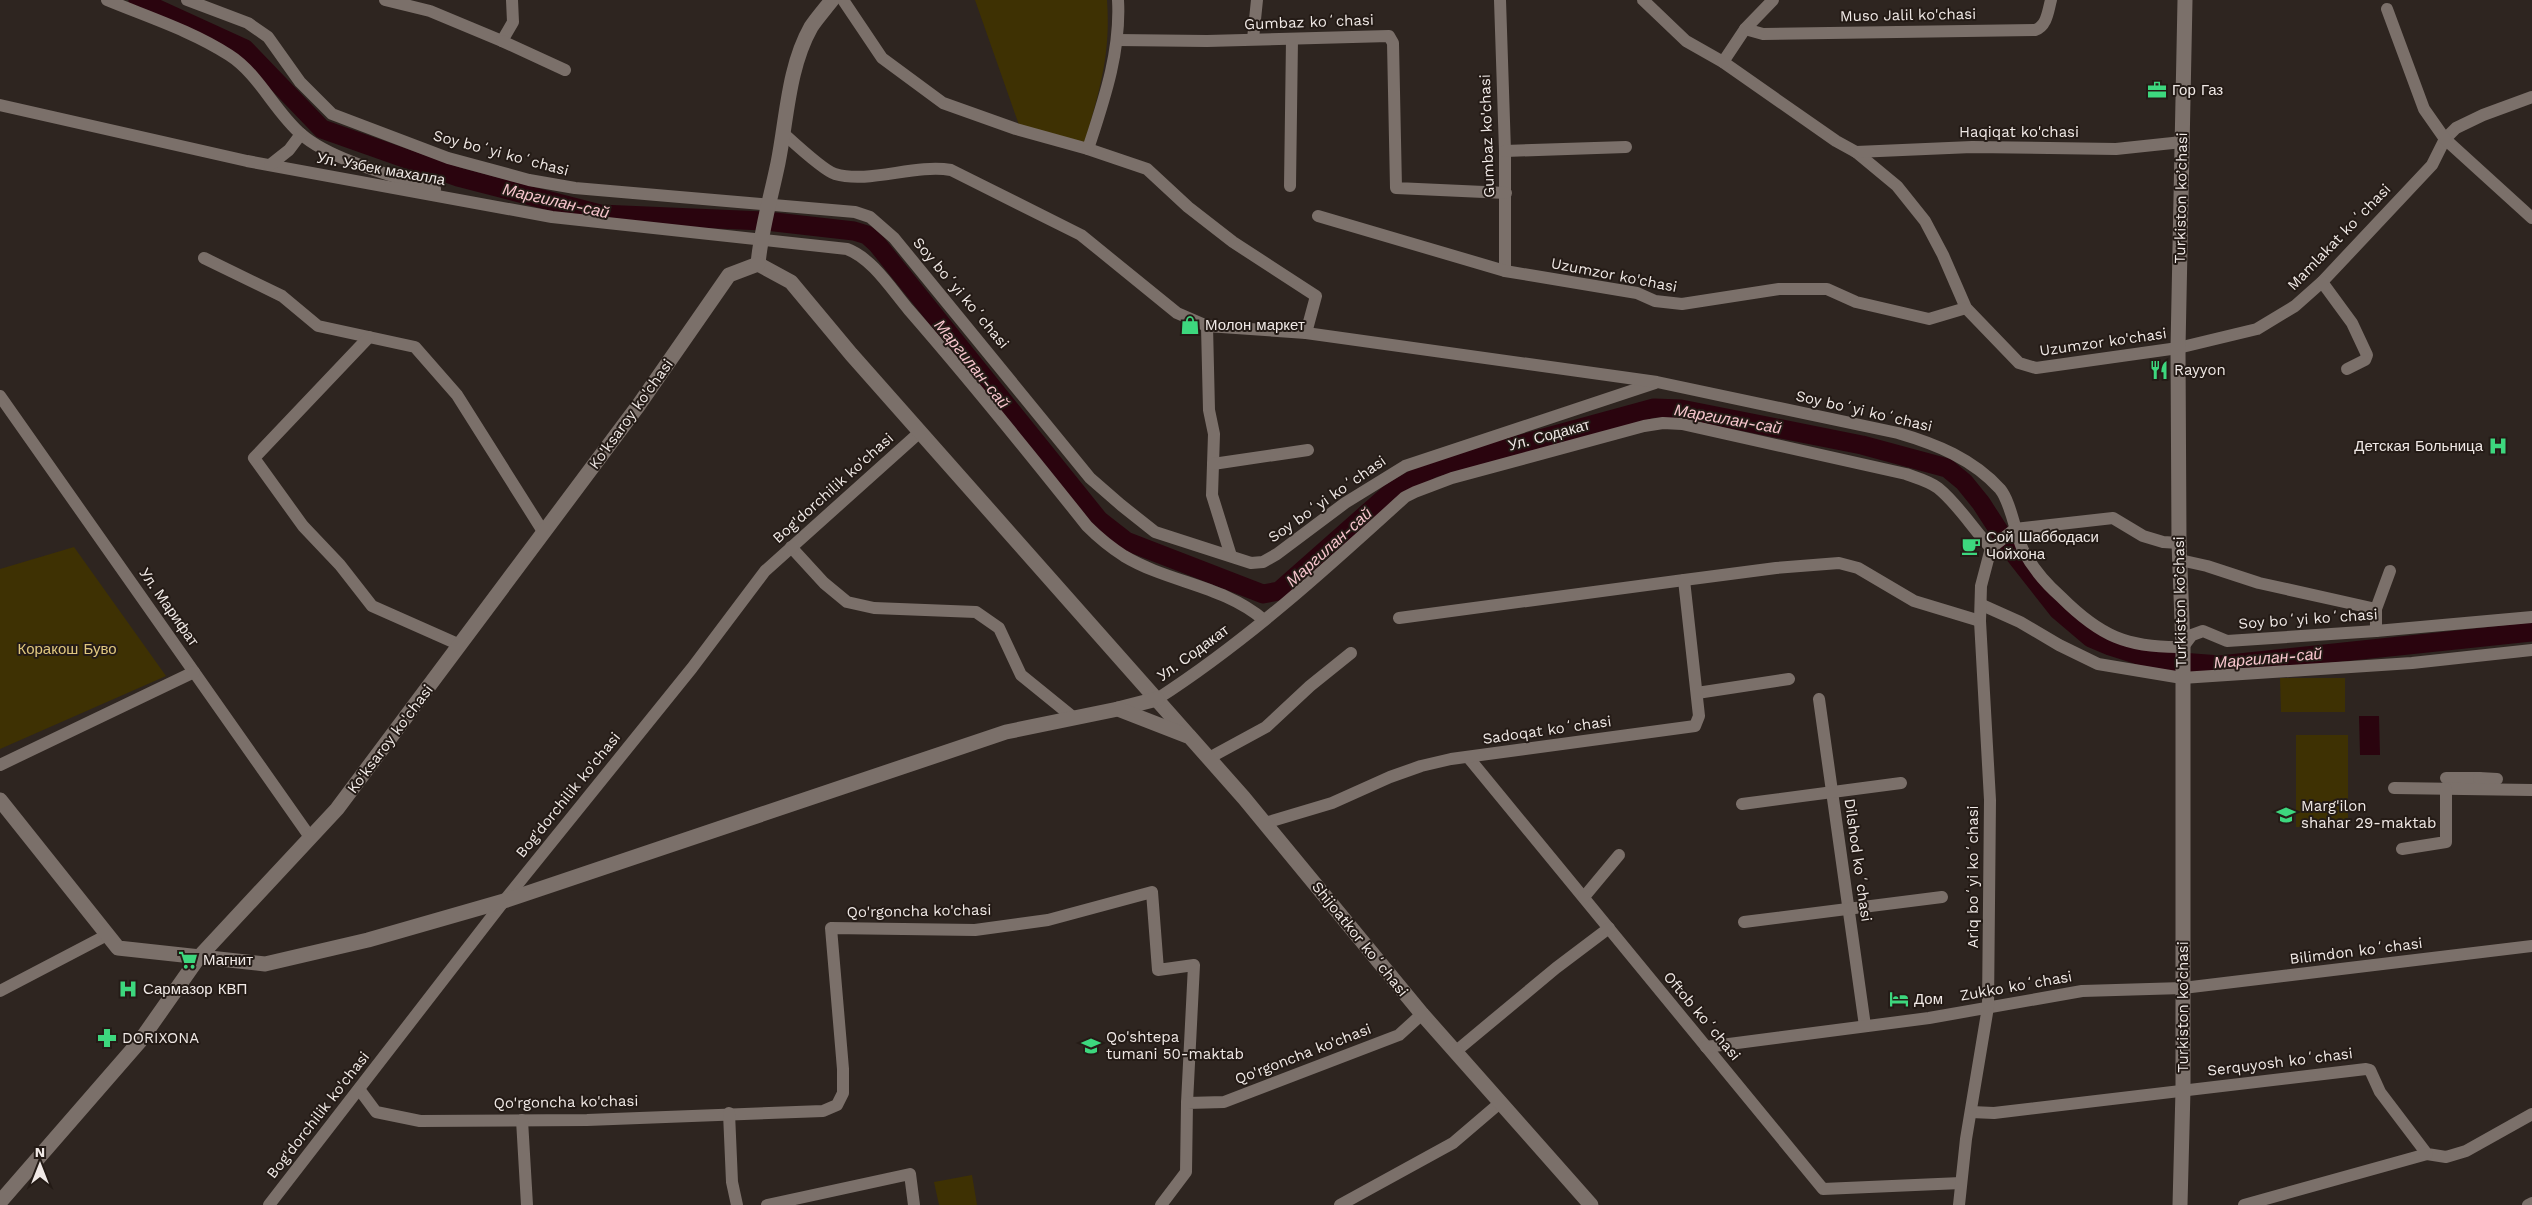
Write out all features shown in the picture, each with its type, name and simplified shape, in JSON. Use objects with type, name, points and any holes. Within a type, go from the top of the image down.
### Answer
[{"type":"street","points":[[107,0],[186,33],[230,56],[259,83],[301,134],[333,153],[485,205]]},
{"type":"street","name":"Soy boʻyi koʻchasi","points":[[187,0],[248,23],[268,37],[300,82],[332,114],[448,158],[529,180],[575,188],[855,212],[870,217],[894,238],[934,284],[1090,478],[1155,532],[1251,563],[1263,562],[1277,554],[1345,503],[1404,466],[1657,382]]},
{"type":"street","points":[[385,0],[430,11],[565,70]]},
{"type":"street","points":[[502,41],[513,22],[512,0]]},
{"type":"street","points":[[832,0],[812,26],[800,50],[785,113],[783,133],[760,241],[758,264],[791,282],[920,432],[1190,737]]},
{"type":"street","points":[[844,0],[882,58],[943,103],[1016,129],[1088,149],[1147,169],[1188,207],[1233,242],[1316,296],[1306,333]]},
{"type":"street","points":[[1088,149],[1110,77],[1120,25],[1118,0]]},
{"type":"street","points":[[1253,40],[1256,0]]},
{"type":"street","name":"Gumbaz ko'chasi","points":[[1500,0],[1506,193],[1505,271]]},
{"type":"street","name":"Uzumzor ko'chasi","points":[[1643,0],[1686,40],[1723,62],[1836,141],[1856,152],[1897,186],[1925,221],[1943,255],[1966,308],[2019,363],[2036,368],[2178,348]]},
{"type":"street","points":[[1723,62],[1745,30],[1773,0]]},
{"type":"street","name":"Muso Jalil ko'chasi","points":[[1745,30],[1763,34],[2035,30],[2041,28],[2044,23],[2051,0]]},
{"type":"street","name":"Turkiston ko’chasi","points":[[2180,1205],[2183,1090],[2183,647],[2179,542],[2178,348],[2185,0]]},
{"type":"street","points":[[2387,9],[2424,108],[2445,139],[2532,218]]},
{"type":"street","name":"Gumbaz koʻchasi","points":[[1117,40],[1253,40],[1386,36],[1393,40],[1396,188],[1506,193]]},
{"type":"street","points":[[1290,186],[1292,39]]},
{"type":"street","name":"Mamlakat koʻchasi","points":[[2178,348],[2257,329],[2295,306],[2322,282],[2432,165],[2445,139],[2456,128],[2474,119],[2532,97]]},
{"type":"street","name":"Ул. Узбек махалла","points":[[0,105],[270,165],[552,218],[848,249],[862,257],[941,348],[1104,543],[1142,564],[1234,598],[1264,620]]},
{"type":"street","name":"Soy boʻyi koʻchasi","points":[[783,133],[833,174],[852,176],[936,168],[951,170],[1081,235],[1177,313],[1206,326],[1306,333],[1657,382],[1898,433],[1931,443],[1959,456],[2001,491],[2022,549],[2039,576],[2084,620],[2098,630],[2142,646],[2183,647],[2192,634],[2203,631],[2227,641],[2376,631],[2532,617]]},
{"type":"street","points":[[270,165],[289,150],[301,134]]},
{"type":"street","name":"Haqiqat ko'chasi","points":[[1856,152],[1972,147],[2116,149],[2182,142]]},
{"type":"street","points":[[1505,151],[1626,147]]},
{"type":"street","name":"Uzumzor ko'chasi","points":[[1318,216],[1505,271],[1637,293],[1655,301],[1668,304],[1707,301],[1795,287],[1826,289],[1856,302],[1929,319],[1966,308]]},
{"type":"street","points":[[204,258],[282,296],[318,326],[415,347],[457,395],[544,533]]},
{"type":"street","name":"Ko'ksaroy ko'chasi","points":[[0,1202],[140,1041],[199,957],[337,809],[638,406],[729,275],[758,264]]},
{"type":"street","points":[[2322,282],[2352,323],[2367,355],[2365,360],[2346,369]]},
{"type":"street","points":[[1206,326],[1209,410],[1214,434],[1212,495],[1231,556]]},
{"type":"street","points":[[369,337],[254,458],[303,526],[340,565],[372,606],[460,645]]},
{"type":"street","name":"Ул. Марифат","points":[[0,396],[310,837]]},
{"type":"street","name":"Ул. Содакат","points":[[1157,700],[1202,670],[1322,572],[1405,498],[1415,492],[1452,478],[1622,432],[1663,423],[1682,424],[1872,465],[1926,481],[1946,495],[1992,546]]},
{"type":"street","name":"Bog'dorchilik ko'chasi","points":[[269,1205],[504,901],[692,668],[765,571],[920,432]]},
{"type":"street","points":[[1213,464],[1308,450]]},
{"type":"street","points":[[1992,546],[2014,530],[2113,518],[2143,536],[2163,542],[2179,542]]},
{"type":"street","name":"Ariq boʻyi koʻchasi","points":[[1959,1205],[1971,1112],[1988,1007],[1990,800],[1980,621],[1982,605],[1981,586],[1992,546]]},
{"type":"street","points":[[791,547],[824,583],[847,602],[874,608],[976,612],[999,628],[1021,675],[1074,718]]},
{"type":"street","points":[[2180,560],[2207,566],[2259,583],[2376,609]]},
{"type":"street","points":[[1399,618],[1776,568],[1840,563],[1858,568],[1914,601],[1980,621]]},
{"type":"street","points":[[2376,631],[2376,609],[2390,571]]},
{"type":"street","name":"Sadoqat koʻchasi","points":[[1265,823],[1285,815],[1332,802],[1421,766],[1691,727],[1698,724],[1697,693],[1684,580]]},
{"type":"street","points":[[1982,605],[2020,622],[2098,664],[2182,678],[2412,662],[2532,650]]},
{"type":"street","points":[[1209,758],[1266,726],[1310,686],[1351,653]]},
{"type":"street","points":[[0,765],[194,672]]},
{"type":"street","points":[[1697,693],[1789,679]]},
{"type":"street","name":"Dilshod koʻchasi","points":[[1819,699],[1866,1026]]},
{"type":"street","points":[[0,800],[118,948],[265,964],[368,940],[504,901],[1006,732],[1157,700]]},
{"type":"street","name":"Shijoatkor koʻchasi","points":[[1112,710],[1190,737],[1265,823],[1422,1014],[1591,1205]]},
{"type":"street","name":"Oftob koʻchasi","points":[[1468,758],[1823,1189],[1961,1183]]},
{"type":"street","points":[[2479,784],[2497,778]]},
{"type":"street","points":[[1742,804],[1901,783]]},
{"type":"street","points":[[2402,850],[2446,842],[2446,783]]},
{"type":"street","points":[[2394,788],[2446,783],[2479,784],[2532,790]]},
{"type":"street","points":[[1584,897],[1619,855]]},
{"type":"street","name":"Qo'rgoncha ko'chasi","points":[[359,1089],[376,1112],[420,1121],[588,1120],[729,1113],[823,1111],[837,1105],[843,1093],[843,1069],[830,928],[975,930],[1048,920],[1152,892],[1158,970],[1194,965],[1187,1103],[1186,1172],[1161,1205]]},
{"type":"street","points":[[1744,922],[1942,897]]},
{"type":"street","points":[[1455,1052],[1556,968],[1609,928]]},
{"type":"street","points":[[0,991],[107,935]]},
{"type":"street","name":"Bilimdon koʻchasi","points":[[2183,988],[2532,946]]},
{"type":"street","name":"Zukko koʻchasi","points":[[1706,1047],[1929,1018],[2082,991],[2183,988]]},
{"type":"street","name":"Qo'rgoncha ko'chasi","points":[[1187,1103],[1224,1102],[1399,1035],[1422,1014]]},
{"type":"street","name":"Serquyosh koʻchasi","points":[[2183,1090],[2370,1070],[2380,1092],[2427,1154]]},
{"type":"street","points":[[1971,1112],[2004,1112],[2155,1095],[2183,1090]]},
{"type":"street","points":[[1340,1205],[1452,1144],[1501,1102]]},
{"type":"street","points":[[729,1113],[732,1182],[737,1205]]},
{"type":"street","points":[[2244,1205],[2427,1154],[2446,1157],[2466,1151],[2532,1114]]},
{"type":"street","points":[[522,1120],[527,1205]]},
{"type":"street","points":[[767,1205],[910,1174],[914,1205]]},
{"type":"street","points":[[2528,1205],[2532,1202]]},
{"type":"green space","points":[[975,0],[1107,0],[1107,39],[1103,74],[1084,145],[1019,125]]},
{"type":"green space","name":"Коракош Буво","points":[[74,547],[166,676],[0,749],[0,569]]},
{"type":"green space","points":[[2280,678],[2345,678],[2345,712],[2281,712]]},
{"type":"green space","points":[[2296,735],[2348,735],[2348,827],[2296,827]]},
{"type":"green space","points":[[972,1175],[977,1205],[939,1205],[934,1182]]},
{"type":"shaded area","points":[[2359,716],[2379,716],[2380,755],[2360,755]]},
{"type":"waterway","name":"Маргилан-сай","points":[[138,0],[245,49],[322,129],[458,177],[600,214],[766,221],[854,231],[867,235],[877,244],[1099,520],[1126,541],[1263,594],[1279,591],[1390,493],[1433,468],[1654,408],[1681,409],[1862,445],[1947,468],[1964,482],[1981,503],[2014,554],[2058,610],[2091,638],[2154,660],[2220,665],[2532,632]]},
{"type":"place","name":"Гор Газ","points":[[2157,90]]},
{"type":"place","name":"Молон маркет","points":[[1190,325]]},
{"type":"place","name":"Rayyon","points":[[2159,370]]},
{"type":"place","name":"Детская Больница","points":[[2498,446]]},
{"type":"place","name":"Сой Шаббодаси Чойхона","points":[[1971,546]]},
{"type":"place","name":"Marg'ilon shahar 29-maktab","points":[[2286,815]]},
{"type":"place","name":"Магнит","points":[[188,960]]},
{"type":"place","name":"Сармазор КВП","points":[[128,989]]},
{"type":"place","name":"Дом","points":[[1899,999]]},
{"type":"place","name":"DORIXONA","points":[[107,1038]]},
{"type":"place","name":"Qo'shtepa tumani 50-maktab","points":[[1091,1046]]}]
